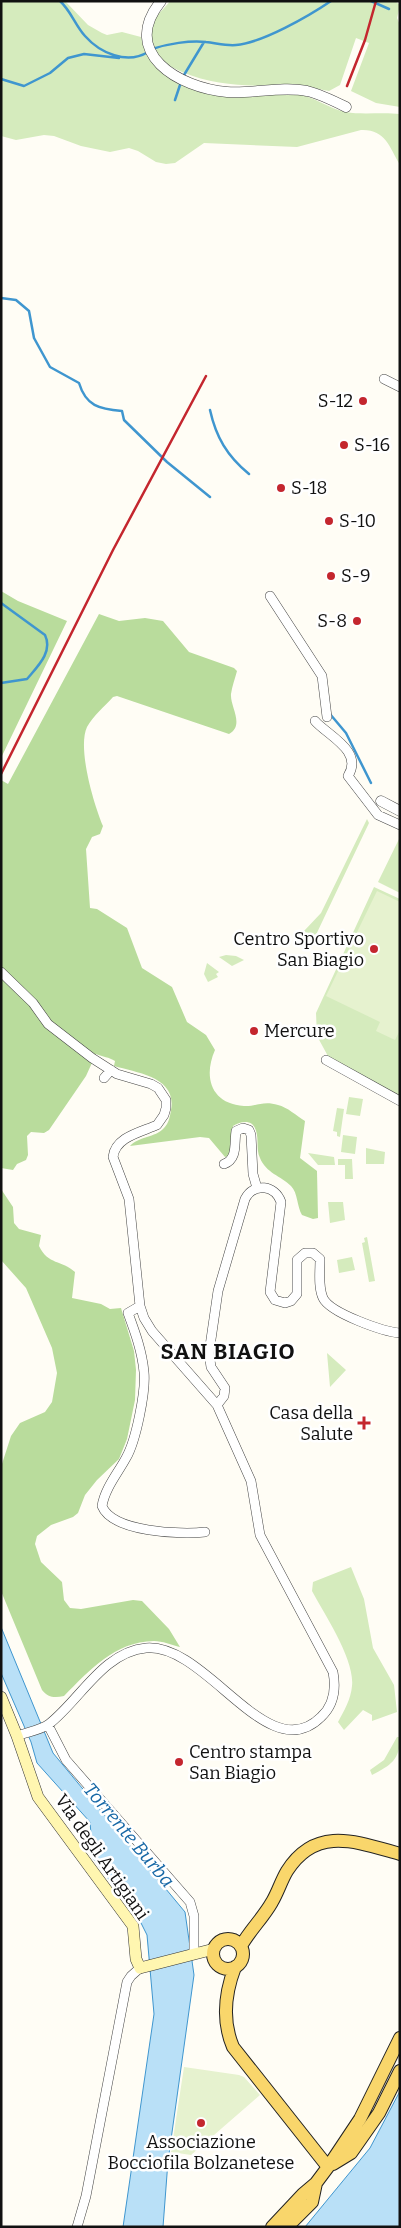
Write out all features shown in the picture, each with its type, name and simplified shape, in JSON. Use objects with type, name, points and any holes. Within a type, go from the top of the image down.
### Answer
[{"type":"main road","name":"Via degli Artigiani","points":[[1,1697],[20,1735],[38,1797],[132,1926],[136,1959],[143,1967]]},
{"type":"main road","points":[[230,1982],[214,1958],[214,1949],[220,1941],[237,1943],[251,1930],[272,1903],[288,1871],[304,1851],[336,1839],[356,1841],[400,1854]]},
{"type":"main road","points":[[237,1943],[243,1955],[230,1982],[226,2026],[233,2047],[328,2167]]},
{"type":"main road","points":[[143,1967],[214,1949]]},
{"type":"main road","points":[[220,1966],[227,1969],[236,1967]]},
{"type":"main road","points":[[287,2227],[360,2119],[400,2038]]},
{"type":"main road","points":[[328,2167],[351,2153],[379,2113],[400,2071]]},
{"type":"main road","points":[[272,2227],[307,2198]]},
{"type":"street","points":[[161,1],[149,21],[146,39],[147,47],[160,65],[179,77],[199,86],[226,92],[307,91],[346,106]]},
{"type":"street","points":[[384,379],[400,387]]},
{"type":"street","points":[[270,596],[322,676],[327,717]]},
{"type":"street","points":[[315,721],[340,742],[351,760],[352,766],[348,776],[378,815],[400,825]]},
{"type":"street","points":[[381,801],[400,811]]},
{"type":"street","points":[[1,972],[33,1003],[48,1024],[117,1074],[151,1084],[158,1088],[166,1100],[166,1108],[161,1120],[156,1125],[121,1141],[114,1150],[113,1157],[129,1199],[140,1306],[152,1331],[217,1405],[251,1481],[260,1535],[333,1672],[335,1690],[330,1707],[316,1722],[304,1728],[293,1730],[278,1728],[266,1723],[181,1656],[165,1650],[146,1648],[128,1652],[116,1659],[46,1726],[20,1735]]},
{"type":"street","points":[[326,1060],[400,1101]]},
{"type":"street","points":[[104,1078],[111,1070]]},
{"type":"street","points":[[224,1164],[231,1161],[235,1153],[236,1131],[243,1128],[249,1130],[251,1134],[252,1174],[257,1188]]},
{"type":"street","points":[[217,1405],[224,1396],[225,1388],[211,1367],[208,1355],[218,1292],[245,1199],[250,1192],[257,1188],[273,1190],[281,1202],[270,1292],[275,1300],[286,1303],[294,1298],[297,1294],[297,1260],[304,1253],[313,1253],[320,1259],[320,1291],[331,1309],[344,1316],[400,1333]]},
{"type":"street","points":[[140,1306],[128,1313],[140,1347],[144,1374],[137,1425],[127,1457],[112,1481],[102,1506],[104,1511],[110,1516],[146,1531],[189,1534],[205,1532]]},
{"type":"street","points":[[46,1726],[66,1760],[190,1902],[194,1916],[194,1954]]},
{"type":"street","points":[[77,2227],[86,2196],[127,1982],[143,1967]]},
{"type":"green space","points":[[1,1],[65,1],[88,25],[102,33],[107,35],[122,32],[141,37],[150,58],[165,73],[183,82],[205,88],[229,91],[303,95],[334,108],[352,113],[400,114],[400,165],[385,140],[376,132],[369,130],[361,130],[297,147],[204,143],[175,163],[166,164],[156,162],[129,148],[110,152],[81,146],[54,136],[44,135],[16,140],[1,136]]},
{"type":"green space","points":[[170,1],[395,1],[400,5],[397,18],[400,25],[400,107],[376,103],[351,91],[369,43],[356,38],[340,85],[329,91],[310,88],[237,85],[200,78],[178,70],[165,63],[159,57],[154,49],[152,39],[151,29],[153,22]]},
{"type":"green space","points":[[1,591],[18,601],[67,621],[1,758]]},
{"type":"green space","points":[[99,614],[119,621],[145,618],[163,621],[189,652],[234,668],[237,671],[231,694],[236,716],[236,726],[229,734],[117,696],[113,697],[87,727],[84,736],[85,762],[91,791],[103,826],[100,834],[92,837],[86,849],[90,908],[97,909],[127,928],[142,968],[172,987],[187,1022],[206,1035],[215,1050],[211,1060],[210,1079],[217,1095],[233,1104],[244,1106],[264,1103],[278,1105],[305,1121],[300,1158],[317,1171],[318,1218],[313,1219],[302,1215],[291,1186],[270,1171],[263,1163],[259,1154],[255,1128],[250,1123],[242,1122],[233,1126],[231,1148],[228,1156],[225,1157],[209,1138],[200,1137],[130,1146],[138,1140],[156,1134],[167,1124],[171,1110],[171,1099],[168,1090],[154,1078],[114,1066],[115,1061],[96,1054],[86,1076],[49,1130],[44,1133],[31,1132],[27,1136],[28,1155],[26,1160],[17,1164],[13,1170],[1,1168],[1,780],[8,784]]},
{"type":"green space","points":[[367,819],[369,823],[314,939],[304,931],[321,913]]},
{"type":"green space","points":[[400,837],[400,893],[378,882]]},
{"type":"green space","points":[[374,887],[400,899],[400,1096],[329,1058],[317,1036],[316,1013]]},
{"type":"green space","name":"Centro Sportivo San Biagio","points":[[377,891],[400,902],[400,1030],[395,1040],[376,1031],[380,1022],[326,996]]},
{"type":"green space","points":[[226,955],[236,956],[244,960],[232,966],[219,957]]},
{"type":"green space","points":[[207,963],[219,972],[216,974],[218,977],[208,982],[204,974]]},
{"type":"green space","points":[[349,1097],[363,1099],[360,1116],[346,1114]]},
{"type":"green space","points":[[337,1108],[344,1109],[340,1137],[337,1136],[337,1132],[333,1131]]},
{"type":"green space","points":[[343,1135],[357,1137],[355,1154],[341,1152]]},
{"type":"green space","points":[[366,1148],[385,1152],[384,1164],[366,1164]]},
{"type":"green space","points":[[308,1153],[334,1157],[335,1165],[318,1165]]},
{"type":"green space","points":[[338,1159],[352,1159],[353,1179],[345,1179],[345,1165],[338,1165]]},
{"type":"green space","points":[[1,1189],[13,1207],[14,1223],[19,1229],[41,1235],[39,1246],[43,1252],[51,1259],[75,1272],[72,1298],[101,1304],[110,1309],[121,1308],[134,1351],[136,1370],[135,1400],[127,1439],[119,1459],[97,1480],[85,1495],[78,1513],[73,1517],[51,1525],[37,1536],[35,1544],[41,1562],[62,1582],[64,1600],[70,1608],[81,1609],[133,1600],[142,1601],[169,1629],[180,1647],[154,1641],[127,1646],[93,1667],[64,1696],[58,1697],[49,1696],[42,1690],[1,1591],[1,1467],[11,1436],[20,1423],[45,1412],[52,1402],[57,1373],[52,1348],[26,1288],[1,1260]]},
{"type":"green space","points":[[328,1202],[343,1202],[345,1220],[330,1223]]},
{"type":"green space","points":[[367,1237],[375,1281],[369,1282],[362,1243],[365,1242],[364,1238]]},
{"type":"green space","points":[[352,1257],[355,1270],[339,1273],[337,1260]]},
{"type":"green space","points":[[327,1353],[346,1370],[330,1387]]},
{"type":"green space","points":[[351,1567],[364,1599],[373,1648],[394,1685],[397,1712],[372,1721],[372,1715],[363,1710],[344,1730],[338,1722],[350,1696],[352,1675],[338,1638],[312,1591],[313,1582]]},
{"type":"green space","points":[[397,1737],[400,1737],[400,1745],[393,1761],[372,1775],[370,1770],[384,1760]]},
{"type":"green space","name":"Associazione Bocciofila Bolzanetese","points":[[184,2067],[239,2075],[244,2077],[260,2095],[191,2155],[171,2152]]},
{"type":"water","points":[[1,1627],[53,1753],[185,1912],[194,1975],[168,2161],[163,2227],[123,2227],[154,2014],[147,1935],[140,1921],[93,1858],[90,1822],[37,1763],[31,1742],[1,1673]]},
{"type":"water","points":[[400,2091],[400,2227],[305,2227],[370,2148]]},
{"type":"waterway","points":[[60,1],[85,36],[98,48],[123,57],[140,56],[148,52]]},
{"type":"waterway","points":[[152,49],[171,44],[193,42],[228,45],[247,43],[285,28],[331,1]]},
{"type":"waterway","points":[[371,1],[389,9]]},
{"type":"waterway","points":[[184,75],[204,42]]},
{"type":"waterway","points":[[1,79],[24,86],[50,73],[68,58],[84,54],[119,58]]},
{"type":"waterway","points":[[175,100],[180,85]]},
{"type":"waterway","points":[[1,298],[16,300],[29,311],[34,338],[50,367],[79,383],[85,397],[94,405],[122,411],[124,420],[167,462],[210,497]]},
{"type":"waterway","points":[[210,410],[219,437],[234,460],[249,474]]},
{"type":"waterway","points":[[1,603],[45,635],[47,641],[46,653],[27,679],[1,683]]},
{"type":"waterway","points":[[330,714],[346,733],[371,783]]},
{"type":"railway","points":[[347,86],[365,40],[376,1]]},
{"type":"railway","points":[[1,774],[113,550],[206,376]]},
{"type":"place","name":"S-12","points":[[363,401]]},
{"type":"place","name":"S-16","points":[[344,445]]},
{"type":"place","name":"S-18","points":[[281,488]]},
{"type":"place","name":"S-10","points":[[329,521]]},
{"type":"place","name":"S-9","points":[[331,576]]},
{"type":"place","name":"S-8","points":[[357,621]]},
{"type":"place","name":"Centro Sportivo San Biagio","points":[[374,949]]},
{"type":"place","name":"Mercure","points":[[254,1031]]},
{"type":"place","name":"Casa della Salute","points":[[364,1423]]},
{"type":"place","name":"Centro stampa San Biagio","points":[[179,1762]]},
{"type":"place","name":"Associazione Bocciofila Bolzanetese","points":[[201,2123]]},
{"type":"district","name":"SAN BIAGIO","points":[[228,1351]]},
{"type":"water label","name":"Torrente Burba","points":[[129,1835]]}]
